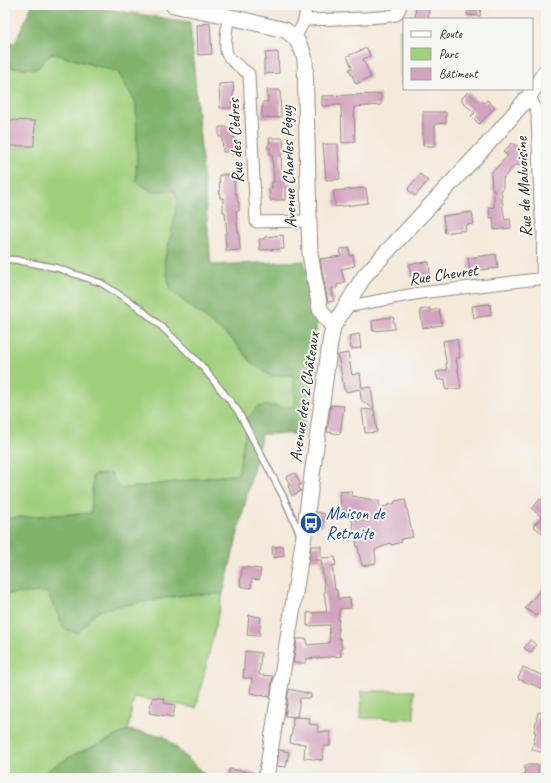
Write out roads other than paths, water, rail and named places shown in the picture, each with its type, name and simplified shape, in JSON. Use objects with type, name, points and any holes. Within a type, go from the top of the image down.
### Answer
[{"type":"main road","points":[[173,5],[228,16],[285,30],[295,37]]},
{"type":"main road","name":"Avenue Charles Péguy","points":[[295,37],[305,59],[310,254],[320,309],[333,327]]},
{"type":"main road","name":"Avenue des 2 Châteaux","points":[[533,89],[546,72]]},
{"type":"main road","name":"Avenue des 2 Châteaux","points":[[266,778],[303,542],[333,327],[366,274],[490,141],[532,90]]},
{"type":"street","points":[[295,37],[305,19],[306,5]]},
{"type":"street","points":[[305,19],[388,17],[396,15],[401,5]]},
{"type":"street","name":"Rue des Cèdres","points":[[228,16],[227,53],[230,58],[249,74],[256,222],[309,221]]},
{"type":"street","name":"Rue de Malvoisine","points":[[528,96],[535,106],[542,151],[540,205],[543,233],[544,278]]},
{"type":"street","name":"Rue Chevret","points":[[345,307],[420,294],[544,278]]},
{"type":"lane","points":[[5,259],[57,268],[101,282],[137,306],[162,327],[201,365],[238,411],[283,496],[303,542]]},
{"type":"place","name":"Maison de Retraite","points":[[311,523]]}]
